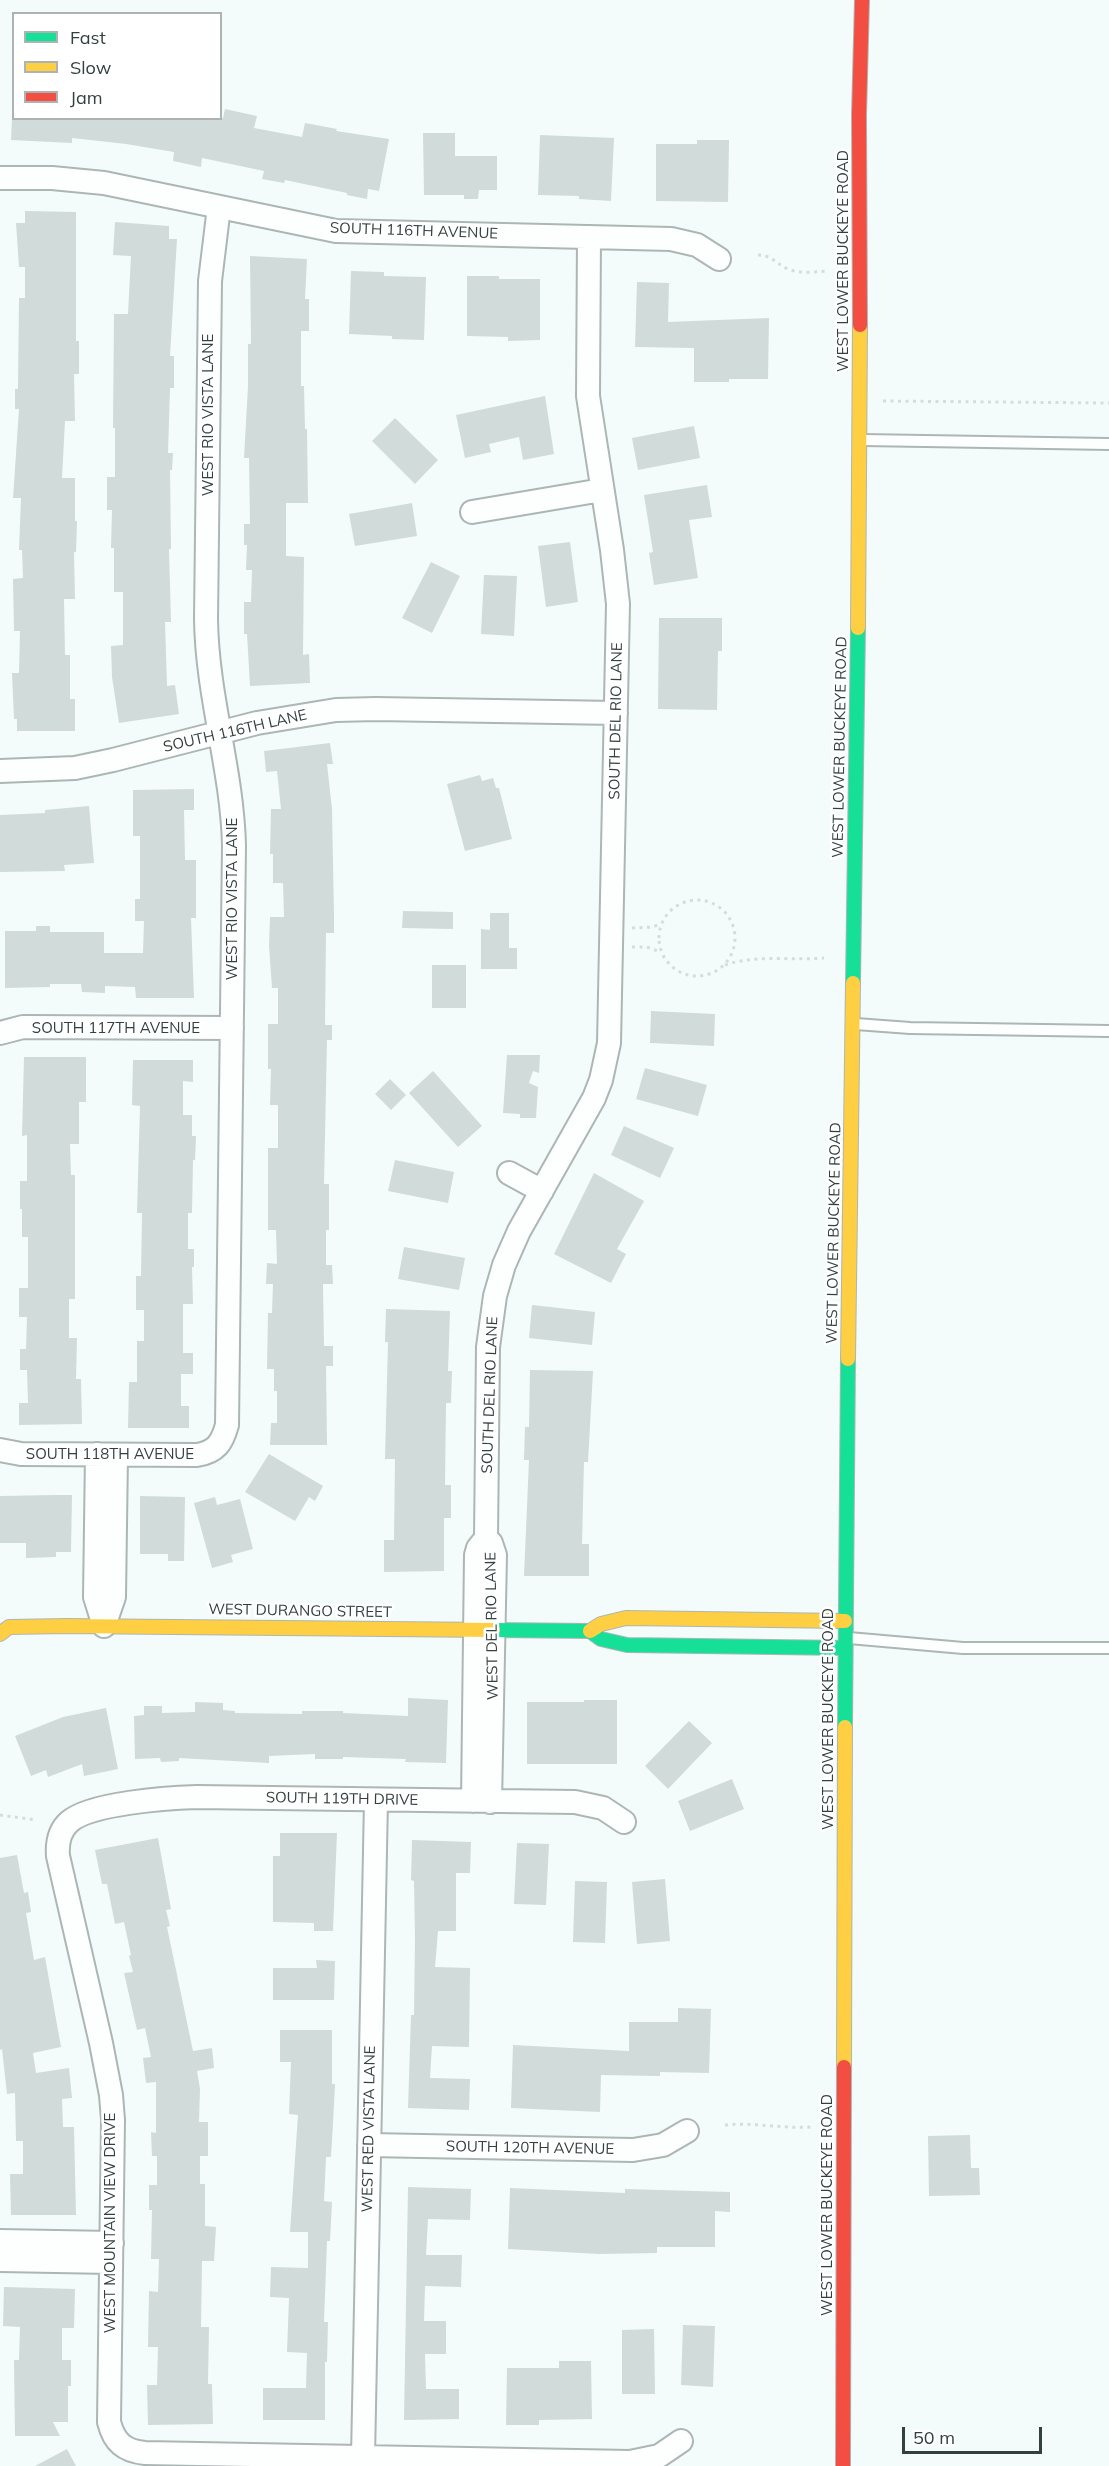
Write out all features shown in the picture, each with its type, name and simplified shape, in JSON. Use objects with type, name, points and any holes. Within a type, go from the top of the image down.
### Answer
[{"type":"main road","name":"WEST LOWER BUCKEYE ROAD","points":[[843,2466],[845,1621],[861,400],[859,115],[861,0]]},
{"type":"main road","name":"WEST DURANGO STREET","points":[[590,1631],[601,1624],[626,1618],[845,1621]]},
{"type":"main road","name":"WEST DURANGO STREET","points":[[3,1627],[590,1631],[607,1641],[627,1645],[845,1643]]},
{"type":"street","name":"SOUTH 116TH AVENUE","points":[[0,178],[52,178],[104,183],[336,231],[684,241],[697,245],[719,259]]},
{"type":"street","name":"WEST RIO VISTA LANE","points":[[218,1447],[224,1437],[228,1414],[234,836],[232,807],[208,659],[206,619],[209,298],[219,207]]},
{"type":"street","name":"SOUTH DEL RIO LANE","points":[[486,1538],[488,1347],[499,1280],[511,1248],[594,1098],[606,1061],[610,1026],[617,595],[588,396],[589,237]]},
{"type":"street","points":[[472,512],[602,490]]},
{"type":"street","name":"SOUTH 116TH LANE","points":[[0,771],[75,768],[273,719],[336,710],[616,713]]},
{"type":"street","name":"SOUTH 117TH AVENUE","points":[[0,1033],[23,1027],[232,1028]]},
{"type":"street","points":[[508,1173],[542,1191]]},
{"type":"street","name":"SOUTH 118TH AVENUE","points":[[0,1450],[21,1454],[197,1455],[209,1453],[218,1447]]},
{"type":"street","points":[[104,1626],[114,1597],[107,1454]]},
{"type":"street","name":"WEST DEL RIO LANE","points":[[482,1802],[485,1630],[476,1555],[478,1548],[486,1538]]},
{"type":"street","name":"SOUTH 119TH DRIVE","points":[[63,1828],[76,1817],[85,1814],[152,1799],[197,1797],[589,1804],[603,1808],[624,1822]]},
{"type":"street","name":"WEST RED VISTA LANE","points":[[363,2457],[376,1800]]},
{"type":"street","name":"WEST MOUNTAIN VIEW DRIVE","points":[[63,1828],[58,1837],[58,1856],[111,2095],[113,2144],[108,2412],[112,2433],[117,2442],[125,2448],[145,2453],[363,2457]]},
{"type":"street","name":"SOUTH 120TH AVENUE","points":[[369,2145],[633,2150],[663,2145],[687,2131]]},
{"type":"street","points":[[0,2241],[111,2252]]},
{"type":"street","points":[[0,2260],[111,2252]]},
{"type":"street","points":[[363,2457],[630,2462],[659,2456],[681,2441]]},
{"type":"lane","points":[[860,440],[1109,444]]},
{"type":"lane","points":[[853,1024],[910,1028],[1109,1031]]},
{"type":"lane","points":[[845,1643],[963,1648],[1109,1648]]},
{"type":"path","points":[[758,255],[770,256],[784,267],[795,271],[828,271]]},
{"type":"path","points":[[861,400],[1109,403]]},
{"type":"path","points":[[723,965],[732,953],[735,938],[732,924],[724,911],[711,903],[697,900],[682,903],[670,911],[662,923],[659,938],[662,953],[670,965],[689,975],[704,975],[723,965],[755,958],[796,960],[824,957]]},
{"type":"path","points":[[630,928],[653,927],[662,923]]},
{"type":"path","points":[[629,947],[647,947],[662,953]]},
{"type":"path","points":[[732,953],[734,959],[738,961]]},
{"type":"path","points":[[0,1815],[36,1820]]},
{"type":"path","points":[[725,2125],[759,2123],[789,2128],[812,2127]]},
{"type":"building","points":[[225,109],[257,116],[254,128],[302,137],[305,123],[337,129],[336,131],[389,139],[379,191],[368,189],[367,199],[285,180],[284,183],[262,179],[264,171],[202,158],[201,167],[173,161],[174,152],[126,144],[72,138],[72,143],[11,140],[12,118],[12,120],[222,120]]},
{"type":"building","points":[[423,133],[455,133],[455,156],[497,156],[497,190],[479,190],[478,199],[464,199],[464,195],[424,195]]},
{"type":"building","points":[[540,135],[614,138],[611,201],[579,199],[579,196],[538,195]]},
{"type":"building","points":[[697,140],[729,140],[728,202],[656,201],[656,144],[697,144]]},
{"type":"building","points":[[25,211],[76,212],[76,341],[79,341],[79,374],[74,374],[75,421],[65,421],[62,478],[75,478],[75,521],[77,521],[76,552],[74,552],[75,599],[64,599],[65,655],[70,655],[70,699],[75,699],[75,731],[17,731],[17,719],[14,719],[12,673],[19,673],[20,631],[14,631],[13,579],[23,578],[22,550],[19,550],[21,498],[13,498],[19,409],[15,409],[15,389],[18,389],[19,298],[25,298],[25,267],[19,267],[16,223],[25,223]]},
{"type":"building","points":[[115,222],[169,226],[169,239],[177,239],[170,356],[174,356],[174,388],[170,388],[168,453],[173,453],[172,470],[170,470],[171,549],[169,549],[171,622],[165,622],[167,686],[175,685],[179,714],[119,723],[112,677],[111,646],[123,645],[123,592],[114,592],[114,548],[111,548],[112,510],[107,510],[107,477],[115,477],[114,314],[128,314],[131,256],[113,255]]},
{"type":"building","points":[[250,256],[307,259],[305,299],[309,299],[309,331],[301,331],[301,386],[304,386],[305,429],[307,429],[308,503],[286,503],[286,556],[304,557],[303,655],[309,654],[310,683],[250,686],[247,634],[244,634],[244,602],[251,602],[252,570],[246,570],[247,545],[244,545],[244,524],[250,524],[249,458],[244,458],[248,344],[251,344]]},
{"type":"building","points":[[351,271],[384,272],[384,276],[426,277],[424,340],[349,334]]},
{"type":"building","points":[[467,276],[540,279],[540,340],[508,341],[508,337],[467,336]]},
{"type":"building","points":[[637,282],[669,283],[668,322],[769,318],[768,379],[694,382],[694,348],[635,347]]},
{"type":"building","points":[[545,396],[554,454],[523,460],[519,437],[489,444],[491,452],[465,458],[456,415]]},
{"type":"building","points":[[395,418],[438,460],[415,484],[372,441]]},
{"type":"building","points":[[694,426],[700,458],[638,470],[632,438]]},
{"type":"building","points":[[707,485],[712,517],[689,520],[698,578],[654,585],[649,553],[653,552],[644,495]]},
{"type":"building","points":[[412,503],[417,536],[355,546],[349,514]]},
{"type":"building","points":[[570,542],[578,602],[546,607],[538,546]]},
{"type":"building","points":[[431,562],[460,576],[432,633],[402,618]]},
{"type":"building","points":[[484,575],[517,576],[514,636],[481,634]]},
{"type":"building","points":[[659,618],[722,618],[722,651],[718,651],[717,710],[658,709]]},
{"type":"building","points":[[330,743],[333,764],[327,764],[332,809],[334,933],[326,933],[325,1025],[332,1025],[332,1040],[327,1040],[324,1184],[329,1184],[326,1265],[332,1265],[333,1284],[323,1284],[324,1346],[333,1346],[333,1366],[326,1366],[327,1445],[270,1445],[271,1423],[277,1423],[277,1391],[274,1391],[274,1369],[267,1369],[268,1313],[272,1313],[273,1284],[266,1284],[267,1263],[277,1264],[276,1230],[268,1230],[268,1148],[278,1148],[278,1105],[270,1105],[271,1069],[268,1069],[268,1024],[278,1024],[278,988],[272,988],[269,946],[270,917],[284,917],[283,883],[273,883],[273,854],[270,854],[271,809],[281,809],[277,771],[266,772],[264,751]]},
{"type":"building","points":[[480,775],[482,781],[493,778],[496,788],[499,788],[512,839],[465,851],[447,784]]},
{"type":"building","points":[[194,789],[194,810],[184,810],[185,860],[196,860],[196,918],[191,918],[194,998],[136,998],[135,987],[105,986],[105,993],[82,992],[81,984],[5,988],[5,931],[36,931],[36,926],[50,926],[50,932],[104,932],[104,953],[143,953],[144,921],[135,921],[135,899],[140,899],[140,836],[133,836],[133,790]]},
{"type":"building","points":[[89,806],[94,863],[64,865],[65,871],[0,872],[0,815],[45,813],[45,810]]},
{"type":"building","points":[[403,911],[453,912],[453,929],[402,928]]},
{"type":"building","points":[[490,913],[509,913],[509,948],[517,948],[517,969],[481,969],[481,929],[490,930]]},
{"type":"building","points":[[432,965],[466,965],[466,1008],[432,1008]]},
{"type":"building","points":[[651,1011],[715,1014],[714,1046],[650,1043]]},
{"type":"building","points":[[507,1055],[540,1055],[539,1073],[533,1071],[529,1083],[538,1087],[536,1118],[520,1118],[520,1114],[503,1113]]},
{"type":"building","points":[[24,1057],[86,1057],[86,1102],[79,1102],[79,1144],[70,1144],[71,1175],[75,1175],[75,1299],[69,1299],[69,1338],[77,1338],[76,1379],[81,1379],[82,1424],[19,1425],[19,1403],[28,1403],[27,1370],[20,1370],[20,1349],[26,1349],[27,1317],[19,1317],[19,1288],[28,1288],[28,1237],[22,1237],[22,1209],[20,1209],[20,1181],[27,1181],[27,1135],[22,1136]]},
{"type":"building","points":[[133,1060],[193,1060],[193,1082],[183,1081],[183,1115],[192,1115],[192,1136],[196,1136],[192,1213],[188,1213],[188,1249],[194,1249],[193,1304],[183,1304],[183,1353],[193,1353],[193,1374],[181,1374],[181,1406],[189,1406],[189,1428],[128,1428],[129,1382],[137,1382],[137,1341],[144,1341],[144,1310],[136,1310],[136,1276],[141,1276],[142,1213],[137,1213],[140,1106],[132,1105]]},
{"type":"building","points":[[645,1068],[707,1085],[698,1116],[636,1099]]},
{"type":"building","points":[[433,1071],[482,1126],[458,1147],[409,1093]]},
{"type":"building","points":[[390,1079],[406,1095],[391,1110],[375,1094]]},
{"type":"building","points":[[624,1126],[674,1148],[660,1178],[611,1155]]},
{"type":"building","points":[[395,1160],[454,1172],[448,1203],[388,1191]]},
{"type":"building","points":[[594,1173],[644,1201],[617,1249],[626,1254],[611,1283],[554,1254]]},
{"type":"building","points":[[404,1247],[465,1258],[459,1290],[398,1279]]},
{"type":"building","points":[[532,1305],[595,1312],[592,1345],[529,1338]]},
{"type":"building","points":[[386,1309],[450,1311],[448,1371],[452,1371],[451,1403],[446,1403],[445,1485],[451,1485],[451,1518],[444,1518],[444,1571],[384,1572],[384,1540],[394,1540],[395,1459],[385,1459],[388,1342],[385,1342]]},
{"type":"building","points":[[530,1370],[593,1371],[588,1462],[584,1462],[582,1544],[589,1544],[589,1576],[524,1576],[529,1460],[524,1460],[525,1427],[529,1427]]},
{"type":"building","points":[[269,1454],[323,1486],[315,1501],[309,1497],[295,1521],[245,1492]]},
{"type":"building","points":[[72,1495],[71,1552],[56,1552],[56,1557],[26,1558],[26,1543],[0,1543],[0,1496]]},
{"type":"building","points":[[140,1496],[185,1497],[184,1561],[168,1561],[168,1554],[140,1554]]},
{"type":"building","points":[[215,1497],[217,1505],[240,1499],[253,1549],[231,1555],[233,1562],[212,1568],[194,1503]]},
{"type":"building","points":[[408,1698],[448,1700],[446,1763],[343,1757],[343,1759],[315,1759],[315,1754],[269,1756],[269,1763],[179,1758],[179,1761],[161,1762],[160,1758],[135,1759],[134,1716],[144,1715],[144,1706],[162,1706],[162,1713],[195,1712],[195,1702],[223,1703],[223,1710],[235,1711],[235,1713],[302,1714],[302,1711],[343,1711],[343,1713],[408,1716]]},
{"type":"building","points":[[584,1700],[617,1700],[617,1764],[527,1764],[527,1702],[584,1702]]},
{"type":"building","points":[[106,1708],[118,1769],[84,1776],[82,1764],[48,1777],[46,1770],[31,1776],[15,1736],[63,1717]]},
{"type":"building","points":[[689,1721],[712,1743],[668,1789],[645,1766]]},
{"type":"building","points":[[732,1779],[744,1809],[690,1831],[678,1801]]},
{"type":"building","points":[[280,1833],[337,1833],[333,1931],[314,1931],[314,1923],[273,1922],[273,1856],[280,1856]]},
{"type":"building","points":[[158,1838],[171,1909],[166,1910],[170,1926],[167,1927],[193,2051],[212,2048],[214,2068],[197,2071],[200,2089],[199,2122],[208,2122],[208,2156],[200,2156],[200,2184],[205,2184],[205,2226],[216,2227],[214,2261],[202,2261],[201,2327],[209,2327],[208,2384],[212,2384],[213,2424],[148,2425],[147,2385],[157,2385],[158,2347],[148,2347],[149,2291],[158,2292],[159,2259],[151,2259],[152,2210],[149,2210],[149,2185],[157,2185],[157,2156],[152,2156],[151,2132],[156,2133],[156,2082],[146,2083],[143,2058],[151,2057],[145,2028],[137,2030],[124,1973],[133,1972],[124,1922],[115,1924],[107,1884],[102,1884],[95,1850]]},
{"type":"building","points":[[412,1840],[471,1842],[470,1873],[456,1873],[456,1931],[438,1931],[435,1967],[470,1968],[469,2047],[432,2046],[430,2078],[470,2079],[469,2110],[408,2108],[411,2015],[414,2015],[415,1939],[414,1881],[411,1880]]},
{"type":"building","points":[[517,1843],[549,1844],[546,1905],[514,1904]]},
{"type":"building","points":[[17,1855],[24,1893],[28,1892],[31,1912],[26,1913],[34,1960],[45,1957],[61,2047],[33,2053],[36,2073],[69,2068],[72,2098],[62,2099],[63,2127],[74,2127],[76,2215],[11,2215],[10,2174],[23,2174],[23,2141],[16,2141],[15,2093],[7,2094],[2,2049],[0,2050],[0,1858]]},
{"type":"building","points":[[665,1879],[670,1941],[637,1944],[632,1882]]},
{"type":"building","points":[[575,1881],[607,1882],[605,1943],[573,1942]]},
{"type":"building","points":[[316,1960],[335,1961],[334,2000],[273,2000],[273,1968],[317,1968]]},
{"type":"building","points":[[678,2008],[711,2009],[709,2073],[660,2072],[660,2076],[601,2075],[600,2112],[511,2108],[513,2045],[629,2051],[629,2022],[678,2022]]},
{"type":"building","points":[[280,2030],[332,2030],[332,2084],[335,2084],[331,2157],[326,2157],[324,2201],[332,2202],[330,2241],[327,2241],[324,2322],[328,2322],[325,2420],[263,2420],[263,2388],[306,2388],[307,2353],[287,2352],[289,2298],[270,2297],[271,2267],[308,2268],[308,2232],[290,2232],[298,2115],[289,2114],[291,2062],[280,2062]]},
{"type":"building","points":[[970,2135],[971,2168],[979,2168],[980,2195],[929,2196],[928,2136]]},
{"type":"building","points":[[408,2187],[471,2189],[470,2220],[428,2219],[426,2255],[462,2255],[461,2287],[425,2286],[424,2321],[446,2321],[446,2354],[425,2354],[426,2389],[459,2389],[459,2419],[404,2420]]},
{"type":"building","points":[[510,2188],[625,2193],[625,2189],[730,2192],[730,2212],[715,2211],[715,2247],[657,2247],[657,2253],[599,2254],[508,2249]]},
{"type":"building","points":[[4,2287],[75,2289],[74,2328],[62,2328],[62,2360],[71,2360],[71,2386],[68,2386],[68,2422],[53,2422],[60,2436],[15,2436],[14,2360],[19,2360],[20,2327],[3,2326]]},
{"type":"building","points":[[683,2325],[715,2326],[713,2387],[681,2385]]},
{"type":"building","points":[[654,2329],[655,2394],[622,2394],[622,2330]]},
{"type":"building","points":[[559,2361],[591,2361],[592,2419],[539,2420],[539,2425],[506,2425],[507,2368],[559,2368]]},
{"type":"building","points":[[67,2449],[76,2466],[35,2466]]},
{"type":"traffic: fast","points":[[853,983],[858,628]]},
{"type":"traffic: fast","points":[[845,1727],[848,1359]]},
{"type":"traffic: fast","points":[[493,1630],[590,1631],[601,1639],[627,1645],[845,1648]]},
{"type":"traffic: slow","points":[[858,628],[860,325]]},
{"type":"traffic: slow","points":[[848,1359],[853,983]]},
{"type":"traffic: slow","points":[[590,1631],[601,1624],[626,1618],[845,1621]]},
{"type":"traffic: slow","points":[[0,1634],[9,1627],[67,1626],[493,1630]]},
{"type":"traffic: slow","points":[[844,2067],[845,1727]]},
{"type":"traffic: jam","points":[[860,325],[859,115],[862,0]]},
{"type":"traffic: jam","points":[[843,2466],[844,2067]]}]
